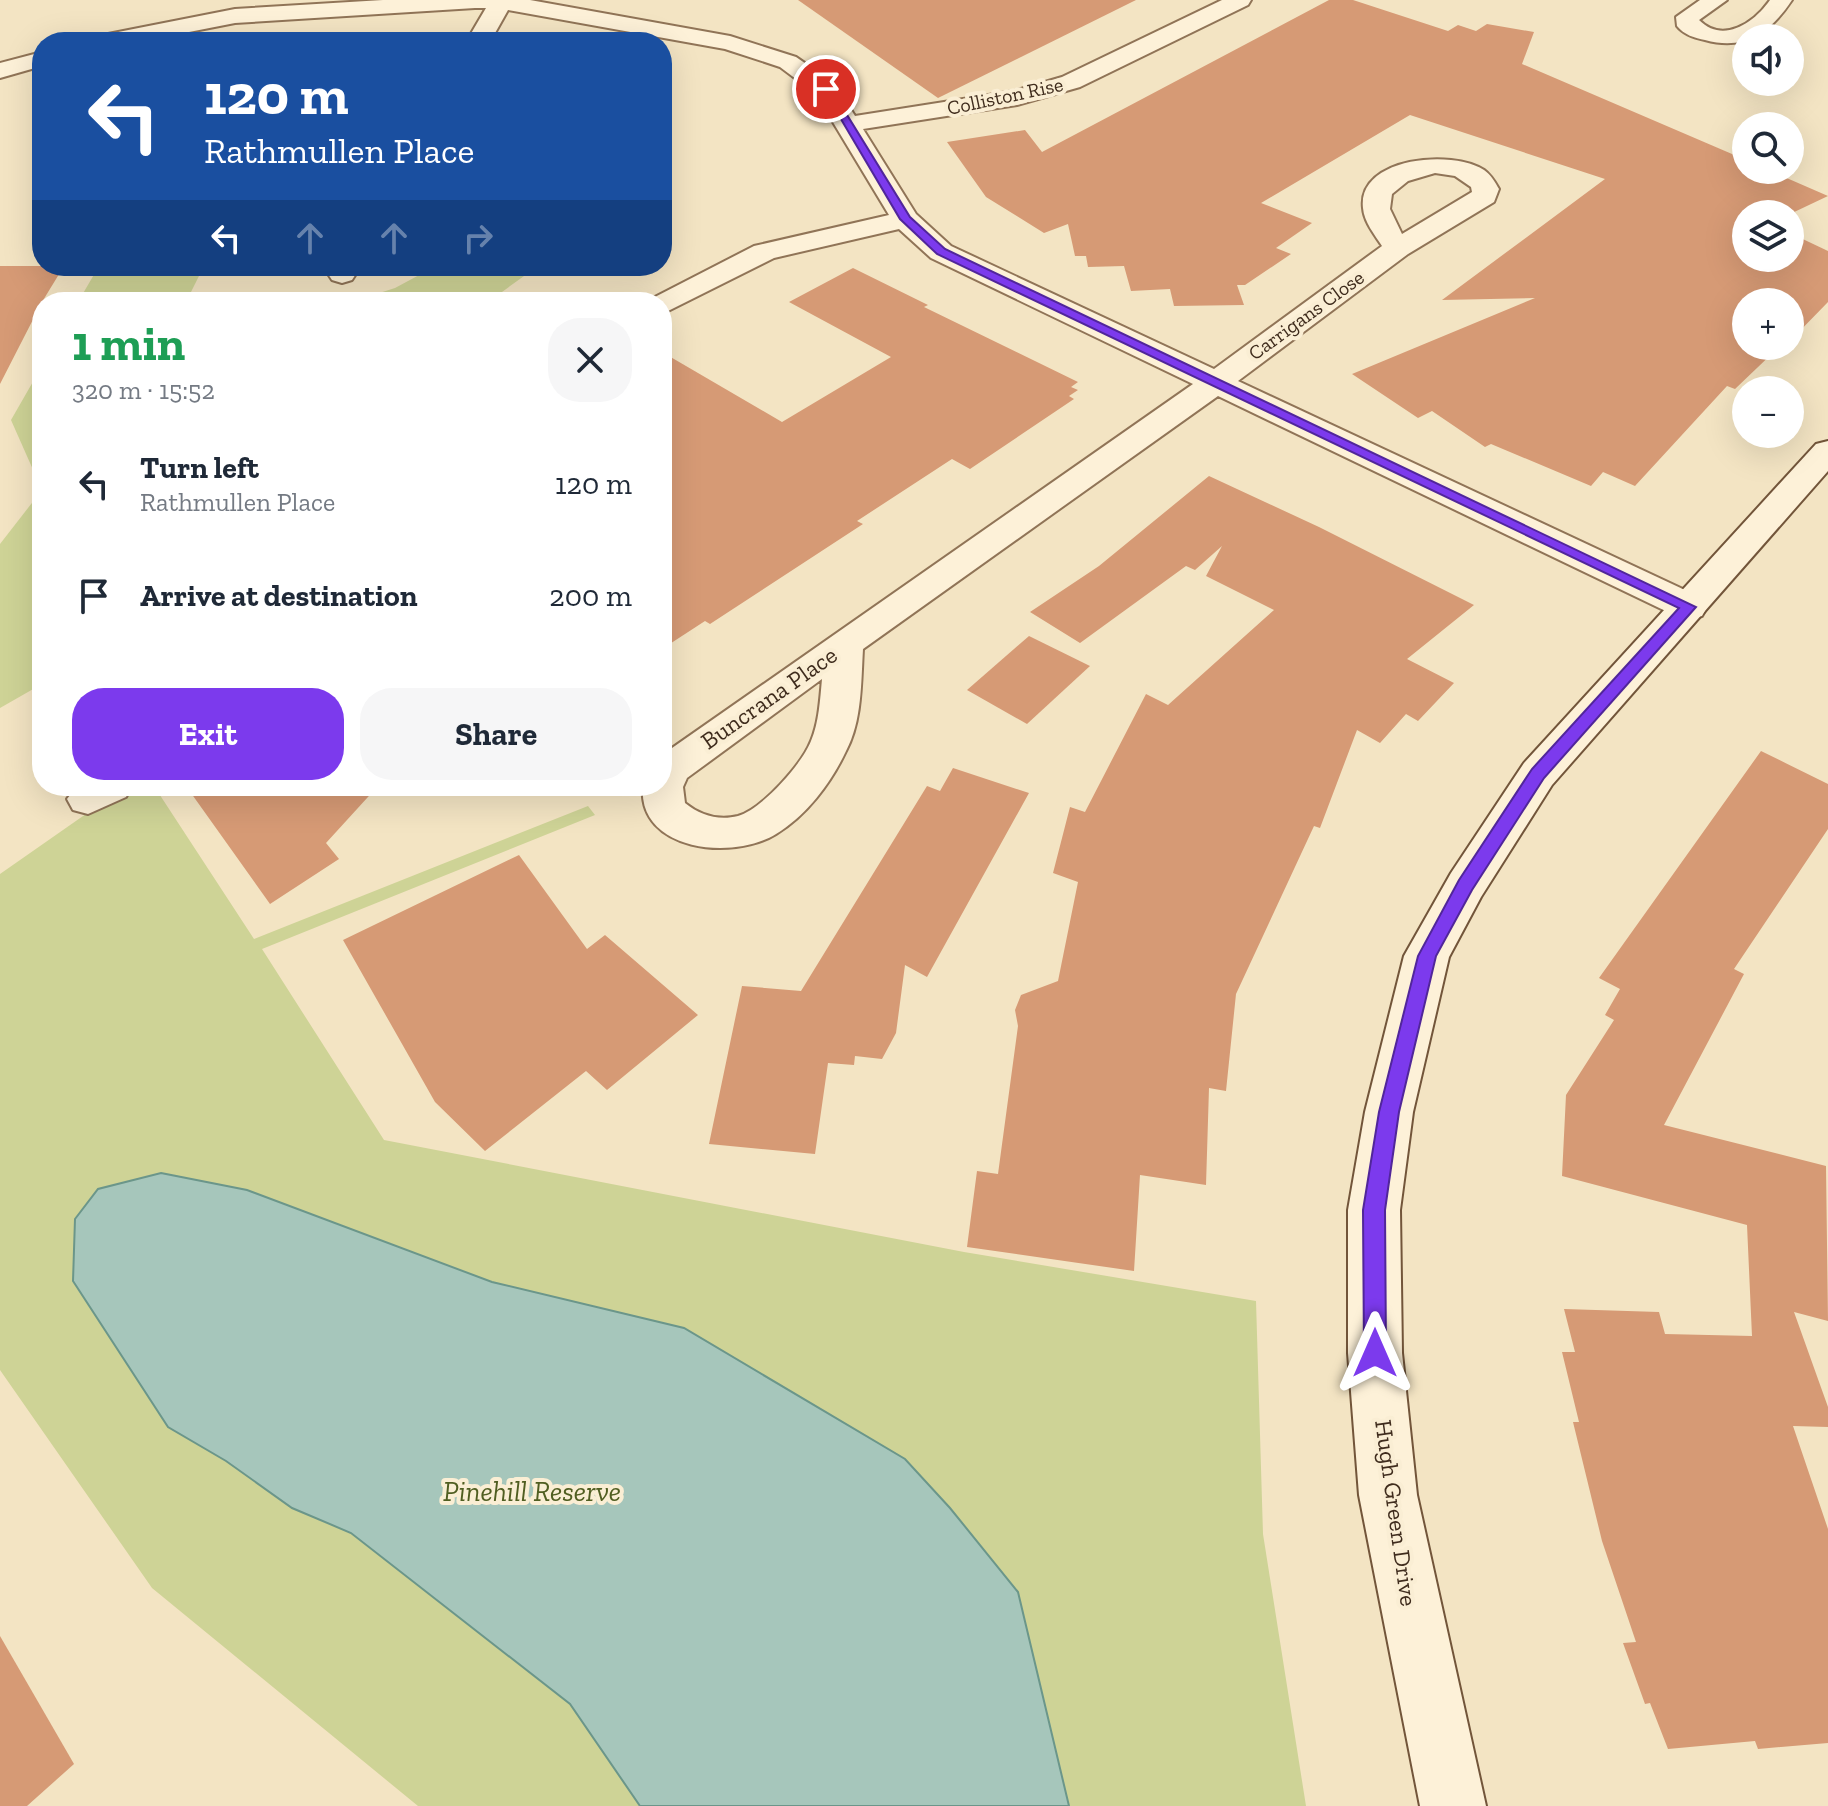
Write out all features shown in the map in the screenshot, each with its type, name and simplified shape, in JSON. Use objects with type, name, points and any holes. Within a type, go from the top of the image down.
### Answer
[{"type":"street","name":"Colliston Rise","points":[[849,124],[1017,98],[1071,82],[1240,0]]},
{"type":"street","points":[[1716,0],[1687,17],[1689,26],[1708,34],[1752,34],[1771,17],[1781,0]]},
{"type":"street","points":[[154,32],[235,16],[449,1],[501,2],[730,43],[788,62],[826,89],[905,219],[921,236],[963,264],[1689,607]]},
{"type":"street","points":[[484,32],[501,2]]},
{"type":"street","points":[[651,27],[671,8]]},
{"type":"street","points":[[0,71],[32,62]]},
{"type":"street","points":[[672,300],[764,252],[905,219]]},
{"type":"street","name":"Carrigans Close","points":[[1215,383],[1398,248]]},
{"type":"street","name":"Buncrana Place","points":[[672,768],[1215,383]]},
{"type":"street","name":"Hugh Green Drive","points":[[1453,1806],[1418,1650],[1387,1479],[1375,1353],[1374,1210],[1389,1112],[1427,956],[1466,885],[1538,774],[1828,451]]},
{"type":"street","name":"Buncrana Place","points":[[662,796],[670,816],[703,833],[731,834],[751,829],[771,818],[818,767],[832,740],[845,644]]},
{"type":"green space","points":[[93,276],[199,276],[191,292],[84,292]]},
{"type":"green space","points":[[417,276],[524,276],[502,292],[382,292]]},
{"type":"green space","points":[[32,383],[32,467],[11,420]]},
{"type":"green space","points":[[32,503],[32,690],[0,708],[0,544]]},
{"type":"green space","name":"Pinehill Reserve","points":[[112,796],[161,796],[254,939],[588,806],[595,815],[262,949],[384,1140],[964,1252],[1256,1301],[1263,1534],[1306,1806],[418,1806],[152,1588],[0,1370],[0,874]]},
{"type":"water","points":[[161,1173],[247,1190],[492,1282],[684,1328],[905,1459],[950,1508],[1018,1592],[1069,1806],[640,1806],[570,1704],[351,1533],[292,1508],[226,1461],[168,1427],[73,1281],[75,1219],[98,1189]]},
{"type":"building","points":[[798,0],[1136,0],[938,98]]},
{"type":"building","points":[[1329,0],[1353,0],[1448,31],[1458,25],[1476,31],[1487,24],[1534,32],[1522,64],[1732,154],[1732,184],[1800,184],[1828,196],[1804,207],[1804,200],[1732,200],[1732,272],[1804,272],[1804,240],[1828,251],[1828,302],[1804,327],[1804,288],[1732,288],[1732,360],[1765,360],[1749,376],[1732,376],[1732,388],[1727,386],[1635,486],[1603,472],[1591,486],[1491,444],[1485,447],[1432,411],[1418,418],[1352,374],[1535,298],[1442,300],[1605,179],[1410,115],[1261,203],[1312,223],[1276,248],[1291,254],[1245,285],[1237,285],[1244,305],[1174,306],[1170,289],[1131,291],[1124,266],[1088,267],[1086,256],[1075,256],[1068,224],[1044,233],[986,197],[947,142],[1025,130],[1042,152]]},
{"type":"building","points":[[0,266],[32,266],[32,276],[58,276],[48,292],[32,292],[32,322],[0,384]]},
{"type":"building","points":[[853,268],[928,305],[924,307],[1078,382],[1071,387],[1078,390],[1069,396],[1074,399],[970,469],[952,459],[857,521],[863,524],[710,624],[705,621],[672,642],[672,358],[782,422],[891,357],[789,302]]},
{"type":"building","points":[[1209,476],[1474,605],[1407,659],[1454,683],[1418,721],[1406,714],[1380,743],[1357,730],[1320,828],[1314,826],[1236,994],[1226,1091],[1209,1088],[1206,1185],[1140,1175],[1134,1271],[967,1247],[977,1171],[998,1174],[1018,1026],[1015,1010],[1021,995],[1058,981],[1078,882],[1053,873],[1070,807],[1085,812],[1146,694],[1168,705],[1274,610],[1206,576],[1222,546],[1195,570],[1186,566],[1080,643],[1030,612],[1099,566]]},
{"type":"building","points":[[1029,636],[1090,666],[1027,724],[967,690]]},
{"type":"building","points":[[1761,751],[1828,784],[1828,829],[1734,969],[1744,974],[1664,1125],[1826,1166],[1828,1321],[1794,1312],[1828,1407],[1828,1427],[1793,1426],[1828,1529],[1828,1743],[1758,1749],[1755,1741],[1668,1749],[1650,1703],[1645,1704],[1623,1643],[1636,1642],[1602,1541],[1573,1422],[1579,1422],[1562,1352],[1575,1352],[1564,1309],[1659,1312],[1665,1334],[1752,1336],[1747,1225],[1562,1176],[1566,1095],[1614,1020],[1605,1015],[1620,989],[1599,978]]},
{"type":"building","points":[[953,768],[1029,793],[927,977],[905,965],[896,1033],[882,1059],[855,1056],[854,1065],[828,1063],[815,1154],[709,1144],[742,986],[801,991],[927,786],[940,791]]},
{"type":"building","points":[[193,796],[369,796],[326,843],[339,859],[270,904]]},
{"type":"building","points":[[519,855],[587,949],[605,935],[698,1015],[607,1090],[586,1071],[485,1151],[435,1102],[343,940]]},
{"type":"building","points":[[0,1636],[74,1764],[27,1806],[0,1806]]},
{"type":"route","points":[[826,89],[905,219],[941,252],[1689,607],[1538,774],[1466,885],[1427,956],[1389,1112],[1374,1210],[1375,1353]]}]
